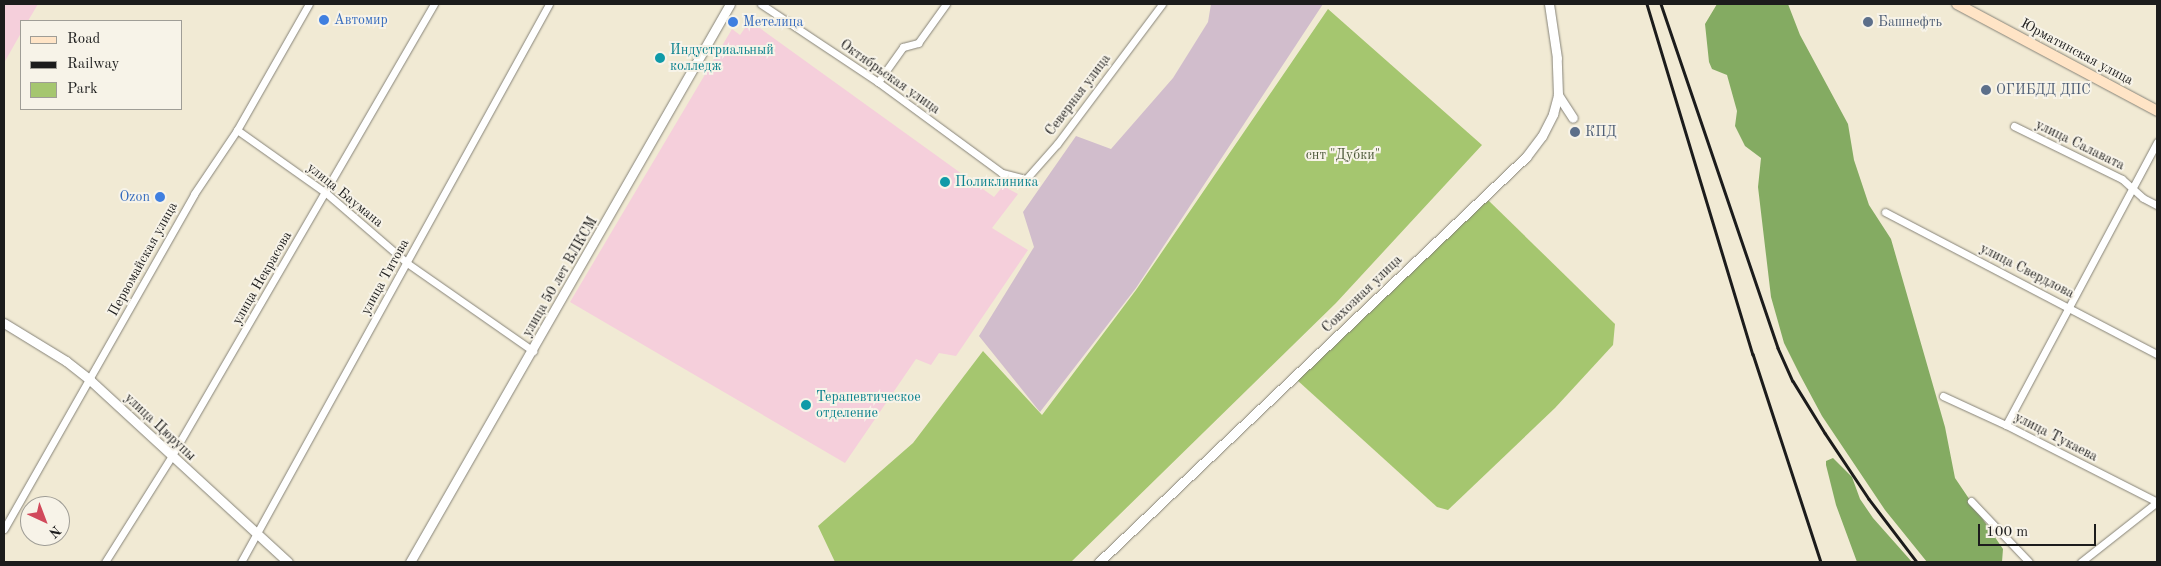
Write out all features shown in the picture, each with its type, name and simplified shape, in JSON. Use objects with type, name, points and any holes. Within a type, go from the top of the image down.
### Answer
[{"type":"main road","name":"Юрматинская улица","points":[[1957,4],[2157,111]]},
{"type":"street","name":"Первомайская улица","points":[[4,528],[90,380],[194,194],[238,130],[309,4]]},
{"type":"street","name":"улица Некрасова","points":[[105,562],[171,457],[434,4]]},
{"type":"street","name":"улица Титова","points":[[241,562],[550,4]]},
{"type":"street","name":"улица 50 лет ВЛКСМ","points":[[410,562],[533,351],[730,4]]},
{"type":"street","name":"Октябрьская улица","points":[[761,4],[878,82],[1002,173]]},
{"type":"street","points":[[878,82],[903,47],[918,43],[946,4]]},
{"type":"street","name":"Северная улица","points":[[1002,173],[1026,179],[1032,174],[1162,4]]},
{"type":"street","name":"Совхозная улица","points":[[1099,562],[1526,157],[1548,127],[1558,95],[1557,58],[1549,4]]},
{"type":"street","points":[[1558,95],[1573,118]]},
{"type":"street","name":"улица Салавата","points":[[2014,126],[2122,179],[2157,205]]},
{"type":"street","name":"улица Баумана","points":[[238,130],[326,193],[407,263],[533,351]]},
{"type":"street","points":[[2006,425],[2157,142]]},
{"type":"street","name":"улица Свердлова","points":[[1885,212],[2157,354]]},
{"type":"street","name":"улица Цюрупы","points":[[4,324],[66,361],[90,380],[171,457],[288,562]]},
{"type":"street","name":"улица Тукаева","points":[[1943,396],[2006,425],[2157,502]]},
{"type":"street","points":[[1971,501],[2029,562]]},
{"type":"street","points":[[2081,562],[2157,502]]},
{"type":"shaded area","points":[[4,4],[38,4],[29,20],[20,20],[20,35],[4,63]]},
{"type":"shaded area","points":[[1211,4],[1323,4],[1136,288],[1040,412],[979,336],[1034,247],[1023,212],[1076,136],[1111,149],[1173,78],[1208,22]]},
{"type":"shaded area","points":[[750,21],[994,197],[1003,186],[1018,194],[992,228],[1028,250],[956,356],[939,353],[931,365],[916,359],[845,463],[570,302],[732,29],[740,35]]},
{"type":"green space","points":[[1717,4],[1788,4],[1800,35],[1848,124],[1854,160],[1869,205],[1891,239],[1945,427],[1955,478],[2003,549],[2002,562],[1927,562],[1885,510],[1822,416],[1800,375],[1784,343],[1771,297],[1758,187],[1761,158],[1745,146],[1735,126],[1737,111],[1727,75],[1712,69],[1709,62],[1705,24]]},
{"type":"green space","name":"снт \"Дубки\"","points":[[1328,9],[1482,145],[1336,303],[1071,562],[835,562],[818,526],[913,443],[983,351],[1042,415],[1136,290]]},
{"type":"green space","points":[[1488,200],[1615,324],[1613,345],[1555,408],[1448,510],[1437,507],[1297,380]]},
{"type":"green space","points":[[1833,458],[1852,477],[1860,499],[1873,518],[1912,562],[1857,562],[1836,505],[1826,465],[1826,461]]},
{"type":"railway","points":[[1647,4],[1753,354],[1821,562]]},
{"type":"railway","points":[[1661,4],[1778,348],[1793,381],[1869,499],[1917,562]]},
{"type":"place","name":"Автомир","points":[[324,20]]},
{"type":"place","name":"Метелица","points":[[733,22]]},
{"type":"place","name":"Башнефть","points":[[1868,22]]},
{"type":"place","name":"Индустриальный колледж","points":[[660,58]]},
{"type":"place","name":"ОГИБДД ДПС","points":[[1986,90]]},
{"type":"place","name":"КПД","points":[[1575,132]]},
{"type":"place","name":"Поликлиника","points":[[945,182]]},
{"type":"place","name":"Ozon","points":[[160,197]]},
{"type":"place","name":"Терапевтическое отделение","points":[[806,405]]}]
